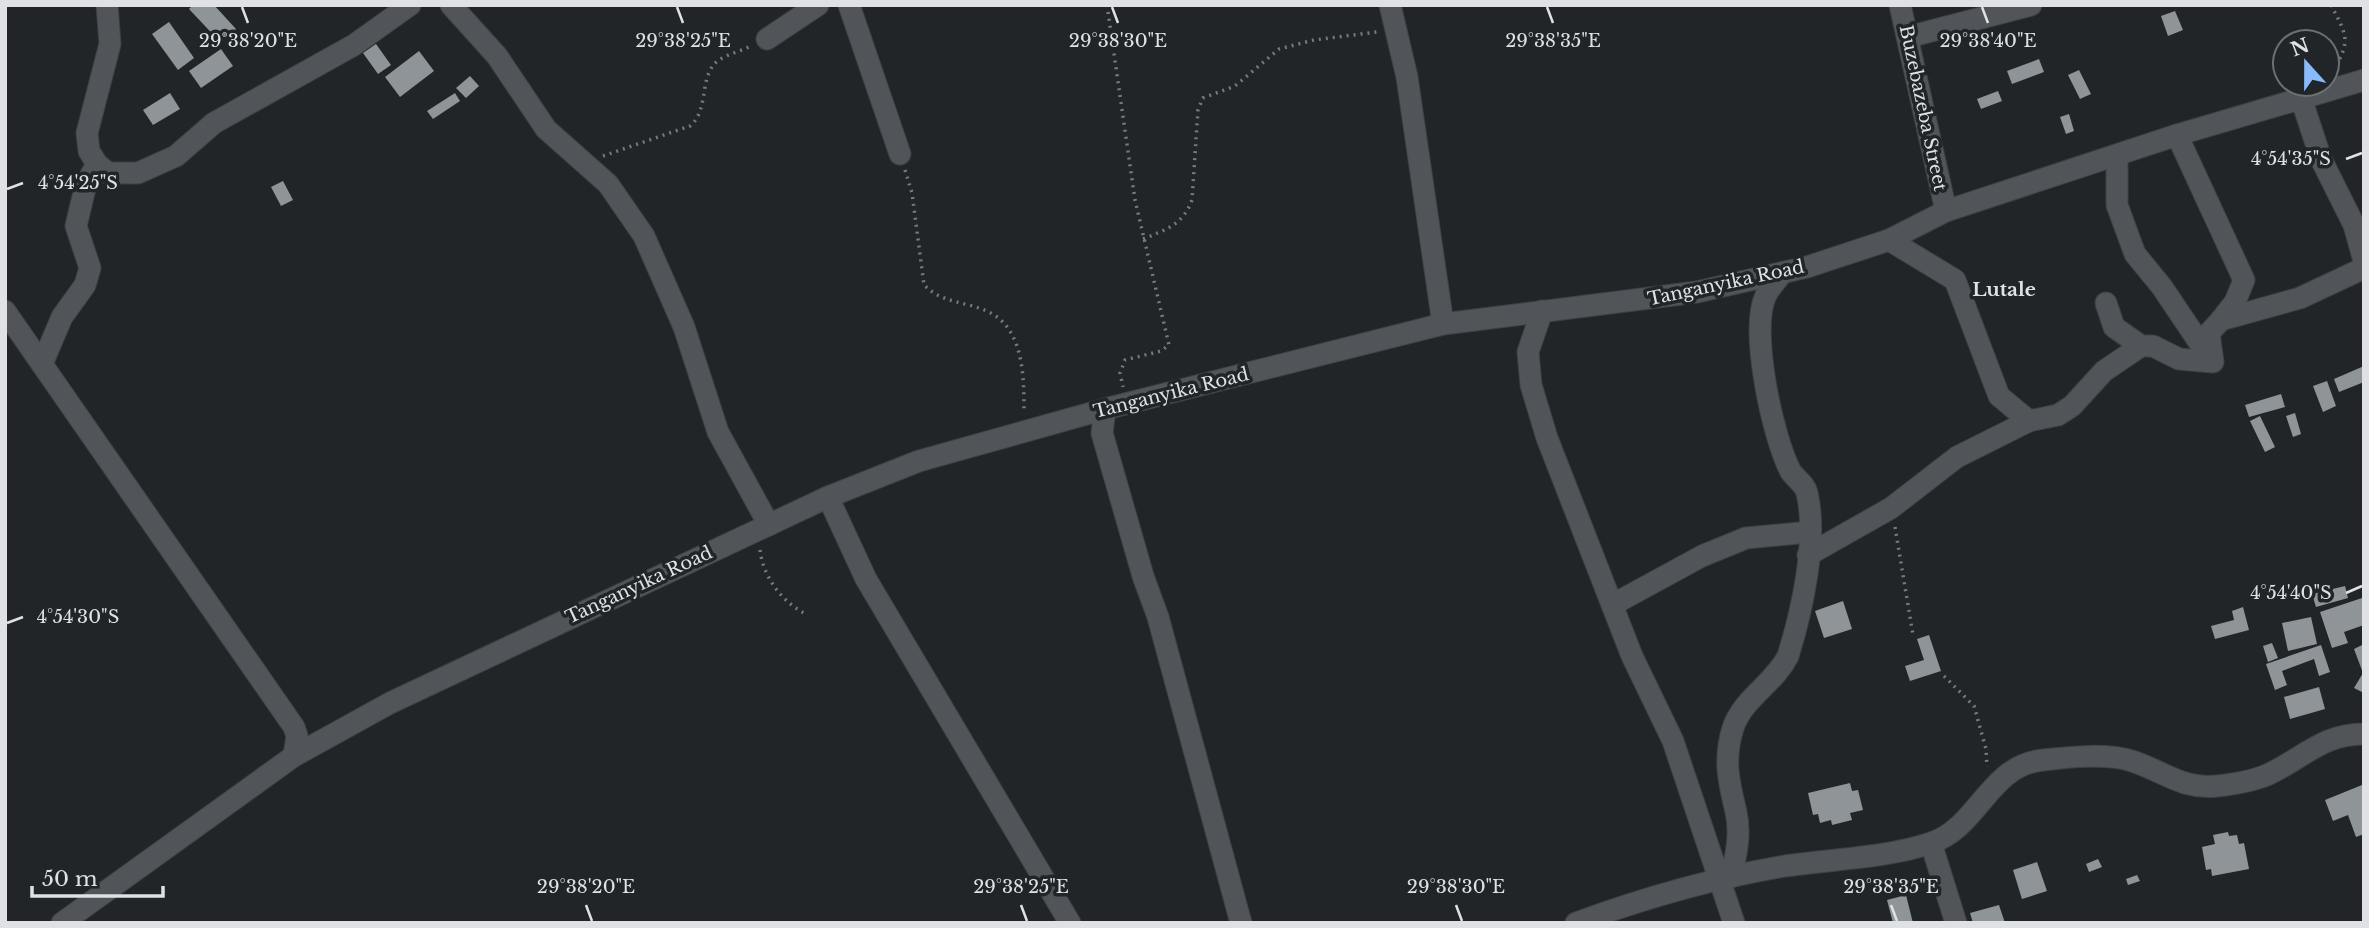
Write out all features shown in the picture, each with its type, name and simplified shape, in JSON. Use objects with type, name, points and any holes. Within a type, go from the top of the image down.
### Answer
[{"type":"street","points":[[107,5],[110,44],[87,132],[89,151],[97,164],[108,173],[138,173],[176,156],[214,122],[354,45],[410,5]]},
{"type":"street","points":[[451,5],[498,56],[546,129],[608,184],[644,236],[684,327],[718,432],[763,528]]},
{"type":"street","points":[[767,38],[818,5]]},
{"type":"street","points":[[849,5],[900,155]]},
{"type":"street","points":[[1390,5],[1397,29],[1443,324]]},
{"type":"street","name":"Buzebazeba Street","points":[[1900,5],[1946,211]]},
{"type":"street","points":[[1908,37],[2031,5]]},
{"type":"street","name":"Tanganyika Road","points":[[2341,87],[2364,80]]},
{"type":"street","points":[[2301,98],[2321,159],[2354,225],[2364,261]]},
{"type":"street","name":"Tanganyika Road","points":[[62,923],[294,756],[429,682],[828,497],[919,461],[1023,431],[1443,324],[1698,292],[1782,273],[1889,240],[1946,211],[2177,135],[2301,98]]},
{"type":"street","points":[[2177,135],[2244,280],[2235,302],[2209,333],[2213,362]]},
{"type":"street","points":[[2117,155],[2117,205],[2135,254],[2162,287],[2213,362]]},
{"type":"street","points":[[42,364],[62,317],[85,285],[90,268],[76,226],[86,184],[97,164]]},
{"type":"street","points":[[1889,240],[1952,276],[1966,303],[1999,396],[2029,421]]},
{"type":"street","points":[[2221,320],[2300,298],[2364,268]]},
{"type":"street","points":[[1726,878],[1737,830],[1728,784],[1728,746],[1740,713],[1783,667],[1788,656],[1808,555],[1810,532],[1806,489],[1791,472],[1771,414],[1764,371],[1762,349],[1765,297],[1782,273]]},
{"type":"street","points":[[2106,303],[2114,327],[2141,346]]},
{"type":"street","points":[[5,311],[294,727],[297,736],[294,756]]},
{"type":"street","points":[[1542,311],[1528,352],[1531,384],[1547,438],[1612,605],[1673,741],[1726,878],[1734,923]]},
{"type":"street","points":[[1808,555],[1891,508],[1957,457],[2029,421],[2042,421],[2065,411],[2104,371],[2141,346],[2153,346],[2179,359],[2213,362]]},
{"type":"street","points":[[1105,410],[1102,433],[1143,576],[1162,630],[1241,923]]},
{"type":"street","points":[[828,497],[866,579],[1070,923]]},
{"type":"street","points":[[1612,605],[1702,556],[1746,538],[1810,532]]},
{"type":"street","points":[[1576,923],[1726,878],[1931,843],[1952,832],[2004,775],[2020,765],[2040,760],[2116,758],[2133,761],[2187,786],[2198,788],[2259,778],[2272,773],[2318,744],[2364,734]]},
{"type":"street","points":[[1931,843],[1956,923]]},
{"type":"path","points":[[1107,5],[1128,160],[1143,239],[1169,345],[1161,351],[1132,357],[1121,365],[1122,386],[1135,402]]},
{"type":"path","points":[[2331,5],[2346,37],[2346,46],[2341,55]]},
{"type":"path","points":[[1143,239],[1178,224],[1187,214],[1192,200],[1198,110],[1203,99],[1236,86],[1279,49],[1314,40],[1397,29]]},
{"type":"path","points":[[581,162],[618,153],[690,126],[697,120],[710,70],[714,65],[767,38]]},
{"type":"path","points":[[900,155],[912,193],[924,285],[934,295],[988,312],[1007,326],[1020,358],[1024,391],[1023,431]]},
{"type":"path","points":[[1891,508],[1913,635]]},
{"type":"path","points":[[763,528],[761,560],[774,586],[791,607],[804,613]]},
{"type":"path","points":[[1944,676],[1968,698],[1982,730],[1988,760],[1981,803]]},
{"type":"building","points":[[193,5],[214,5],[236,29],[221,43],[189,9]]},
{"type":"building","points":[[2175,11],[2183,30],[2168,36],[2161,16]]},
{"type":"building","points":[[169,22],[194,58],[178,70],[152,34]]},
{"type":"building","points":[[376,44],[391,65],[378,74],[363,53]]},
{"type":"building","points":[[221,49],[233,66],[201,88],[189,71]]},
{"type":"building","points":[[419,51],[434,71],[400,97],[385,77]]},
{"type":"building","points":[[2039,59],[2044,72],[2012,84],[2007,71]]},
{"type":"building","points":[[2079,70],[2091,94],[2080,99],[2068,75]]},
{"type":"building","points":[[470,76],[479,86],[466,98],[456,88]]},
{"type":"building","points":[[1998,91],[2002,101],[1981,109],[1977,99]]},
{"type":"building","points":[[170,93],[180,109],[153,125],[143,110]]},
{"type":"building","points":[[455,93],[460,101],[433,119],[427,111]]},
{"type":"building","points":[[2069,114],[2074,131],[2066,134],[2060,117]]},
{"type":"building","points":[[283,181],[293,200],[281,206],[271,187]]},
{"type":"building","points":[[2364,366],[2364,382],[2339,392],[2334,379]]},
{"type":"building","points":[[2327,381],[2336,406],[2323,412],[2313,386]]},
{"type":"building","points":[[2281,394],[2285,407],[2249,417],[2245,405]]},
{"type":"building","points":[[2295,413],[2301,434],[2293,437],[2286,416]]},
{"type":"building","points":[[2260,416],[2275,447],[2265,452],[2250,421]]},
{"type":"building","points":[[2345,586],[2348,598],[2316,607],[2312,594]]},
{"type":"building","points":[[2362,598],[2364,625],[2344,632],[2348,643],[2332,648],[2320,612]]},
{"type":"building","points":[[1843,601],[1852,629],[1824,638],[1815,611]]},
{"type":"building","points":[[2243,607],[2249,630],[2215,639],[2211,626],[2234,620],[2232,611]]},
{"type":"building","points":[[2311,617],[2317,644],[2288,651],[2282,623]]},
{"type":"building","points":[[1929,635],[1941,671],[1910,681],[1905,666],[1924,660],[1917,639]]},
{"type":"building","points":[[2272,643],[2278,658],[2268,662],[2263,646]]},
{"type":"building","points":[[2364,644],[2364,693],[2354,688],[2363,673],[2354,649]]},
{"type":"building","points":[[2321,645],[2330,672],[2319,676],[2314,659],[2282,671],[2287,685],[2275,690],[2266,664]]},
{"type":"building","points":[[2319,687],[2325,709],[2290,719],[2284,697]]},
{"type":"building","points":[[1850,783],[1852,791],[1858,790],[1863,810],[1850,813],[1852,820],[1832,825],[1831,820],[1820,823],[1818,814],[1813,815],[1808,793]]},
{"type":"building","points":[[2362,785],[2364,834],[2356,837],[2348,815],[2333,821],[2325,800]]},
{"type":"building","points":[[2228,832],[2229,836],[2237,835],[2239,844],[2244,843],[2249,869],[2212,876],[2211,869],[2206,870],[2202,847],[2215,844],[2213,835]]},
{"type":"building","points":[[2098,859],[2102,867],[2089,872],[2086,864]]},
{"type":"building","points":[[2037,862],[2047,891],[2022,899],[2013,870]]},
{"type":"building","points":[[2137,875],[2140,881],[2128,885],[2126,879]]},
{"type":"building","points":[[1906,895],[1913,923],[1893,923],[1887,900]]},
{"type":"building","points":[[1999,905],[2005,923],[1973,923],[1970,913]]},
{"type":"district","name":"Lutale","points":[[2004,289]]}]
